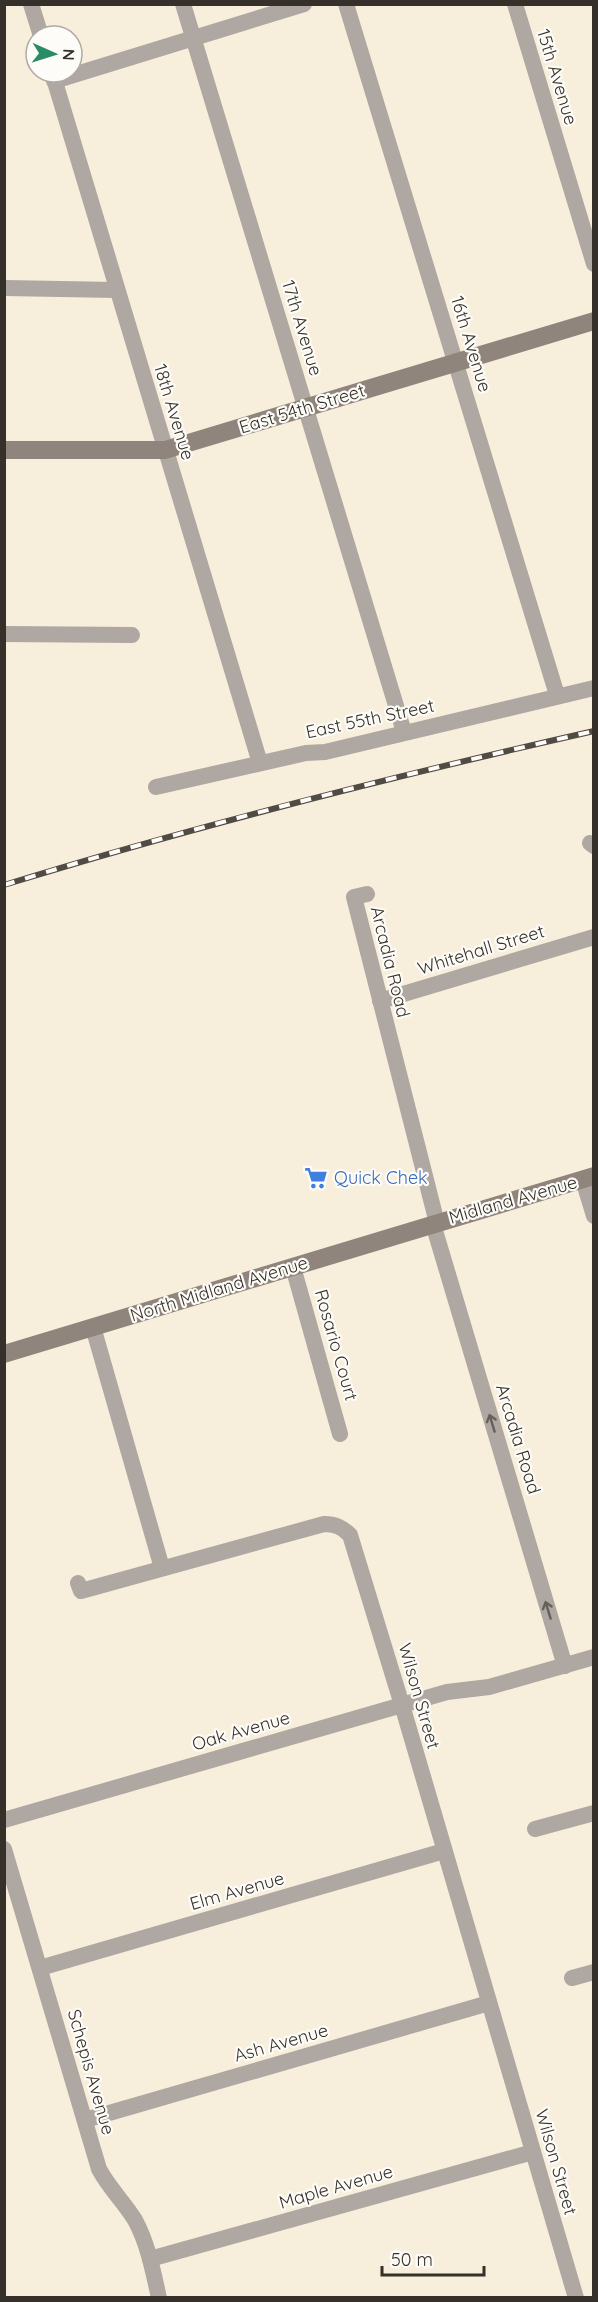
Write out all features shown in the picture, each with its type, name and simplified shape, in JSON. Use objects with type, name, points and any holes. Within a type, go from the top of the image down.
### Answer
[{"type":"street","points":[[31,4],[37,24]]},
{"type":"street","name":"17th Avenue","points":[[183,4],[404,732]]},
{"type":"street","points":[[84,68],[193,38],[303,4]]},
{"type":"street","name":"16th Avenue","points":[[346,4],[557,695]]},
{"type":"street","name":"15th Avenue","points":[[515,4],[594,264]]},
{"type":"street","name":"18th Avenue","points":[[55,84],[260,763]]},
{"type":"street","points":[[4,288],[117,290]]},
{"type":"street","name":"East 54th Street","points":[[4,450],[165,450],[594,321]]},
{"type":"street","points":[[4,634],[132,635]]},
{"type":"street","name":"East 55th Street","points":[[156,787],[306,753],[325,752],[594,688]]},
{"type":"street","name":"Arcadia Road","points":[[367,894],[354,897],[435,1223],[565,1666]]},
{"type":"street","name":"Whitehall Street","points":[[380,1001],[594,937]]},
{"type":"street","points":[[588,1178],[594,1216]]},
{"type":"street","name":"Midland Avenue","points":[[435,1223],[588,1178]]},
{"type":"street","name":"North Midland Avenue","points":[[4,1354],[435,1223]]},
{"type":"street","name":"Rosario Court","points":[[293,1267],[340,1434]]},
{"type":"street","points":[[93,1327],[162,1568]]},
{"type":"street","name":"Wilson Street","points":[[78,1583],[81,1591],[324,1524],[334,1524],[343,1528],[352,1540],[576,2298]]},
{"type":"street","name":"Oak Avenue","points":[[4,1820],[447,1692],[489,1688],[594,1657]]},
{"type":"street","points":[[535,1829],[594,1813]]},
{"type":"street","name":"Schepis Avenue","points":[[4,1849],[12,1902],[40,1968],[99,2169],[134,2219],[144,2238],[159,2298]]},
{"type":"street","name":"Elm Avenue","points":[[40,1968],[444,1851]]},
{"type":"street","points":[[572,1978],[594,1972]]},
{"type":"street","name":"Ash Avenue","points":[[85,2120],[489,2003]]},
{"type":"street","name":"Maple Avenue","points":[[150,2259],[533,2152]]},
{"type":"railway","points":[[4,885],[297,802],[594,731]]},
{"type":"place","name":"Quick Chek","points":[[316,1178]]}]
